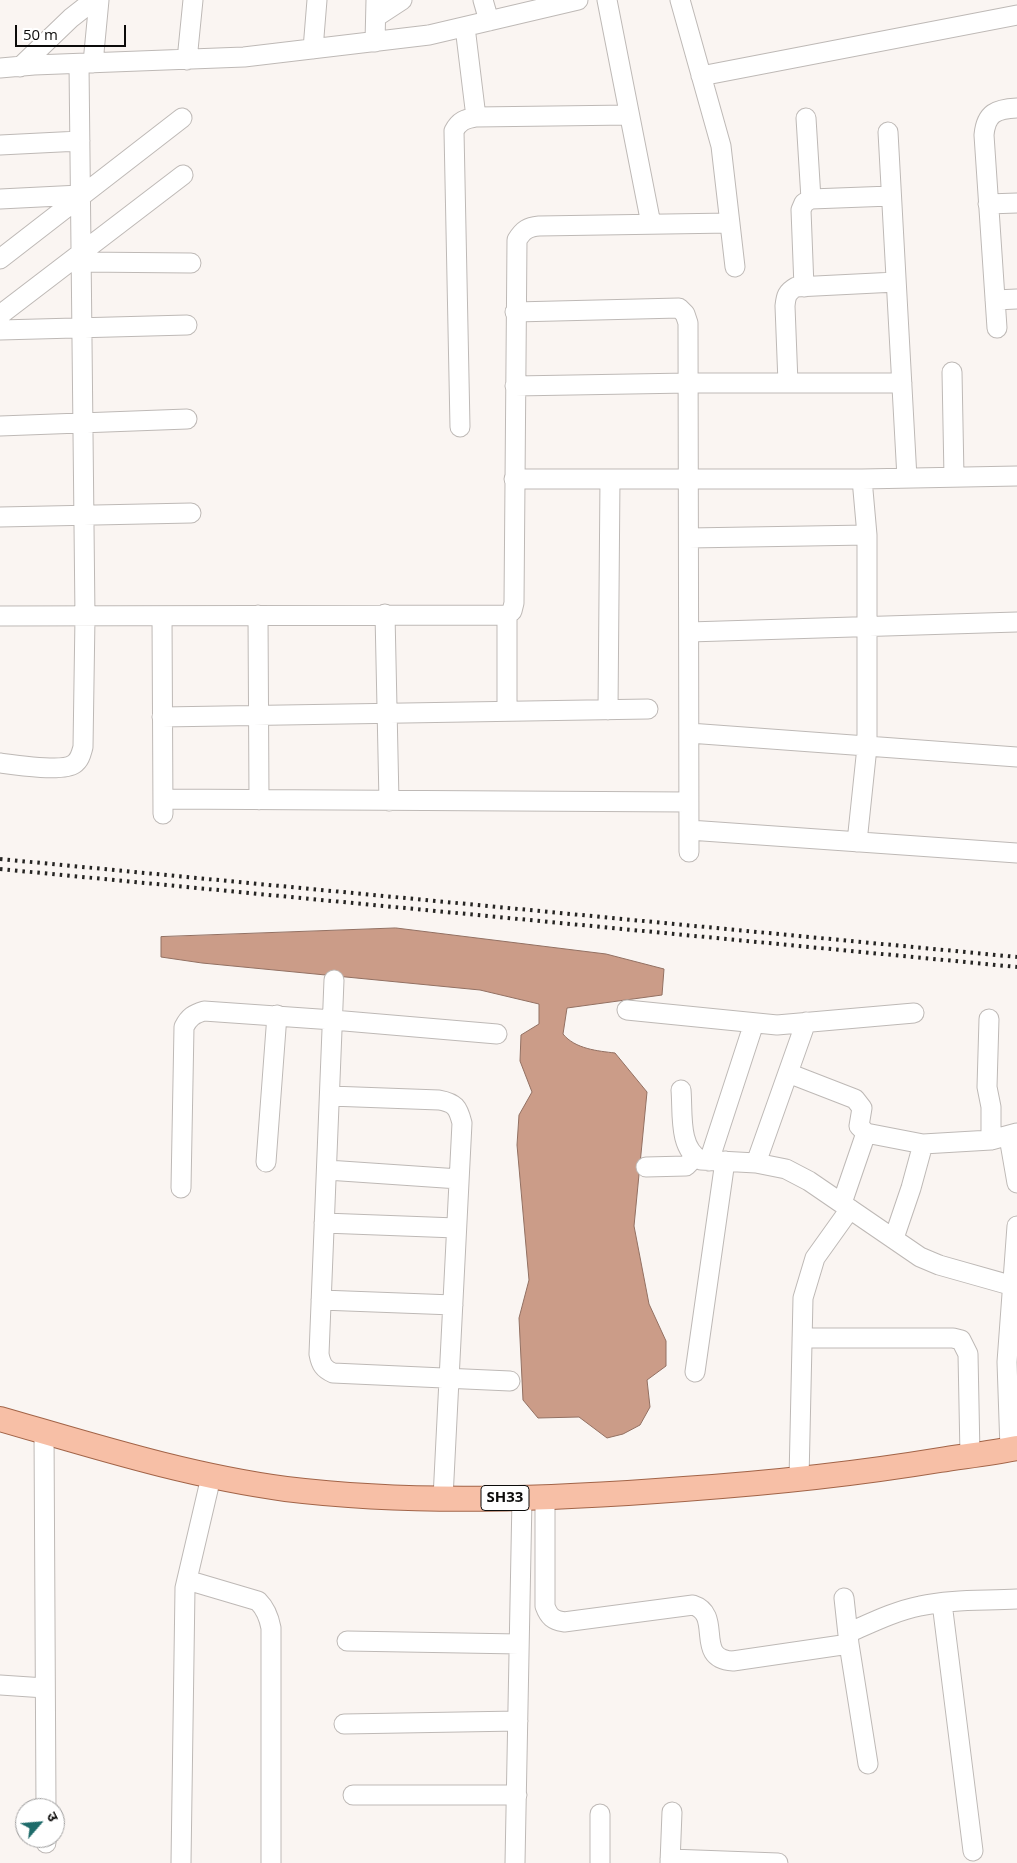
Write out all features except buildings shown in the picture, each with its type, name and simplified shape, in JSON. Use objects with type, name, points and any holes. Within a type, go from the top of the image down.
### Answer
[{"type":"main road","name":"SH33","points":[[0,1419],[211,1477],[286,1489],[391,1497],[522,1498],[605,1495],[866,1472],[1013,1448]]},
{"type":"street","points":[[20,66],[71,18],[94,0]]},
{"type":"street","points":[[0,764],[62,768],[72,766],[79,760],[83,747],[85,617],[80,141],[86,63],[99,0]]},
{"type":"street","points":[[187,60],[193,0]]},
{"type":"street","points":[[313,49],[317,0]]},
{"type":"street","points":[[375,42],[376,9],[402,0]]},
{"type":"street","points":[[483,0],[489,21]]},
{"type":"street","points":[[0,68],[244,57],[375,42],[430,35],[578,0]]},
{"type":"street","points":[[607,0],[651,224]]},
{"type":"street","points":[[680,0],[721,146],[735,267]]},
{"type":"street","points":[[701,76],[1017,15]]},
{"type":"street","points":[[465,27],[476,117]]},
{"type":"street","points":[[997,328],[988,204],[985,123],[994,113],[1005,109],[1017,108]]},
{"type":"street","points":[[460,428],[454,131],[458,124],[466,119],[476,117],[630,115]]},
{"type":"street","points":[[0,258],[182,118]]},
{"type":"street","points":[[806,118],[811,199]]},
{"type":"street","points":[[888,132],[907,478]]},
{"type":"street","points":[[0,145],[80,141]]},
{"type":"street","points":[[0,314],[81,258],[183,175]]},
{"type":"street","points":[[0,199],[80,195]]},
{"type":"street","points":[[804,287],[801,210],[804,202],[811,199],[891,196]]},
{"type":"street","points":[[988,204],[1017,203]]},
{"type":"street","points":[[507,711],[508,615],[512,611],[514,603],[516,240],[529,227],[730,223]]},
{"type":"street","points":[[81,258],[191,263]]},
{"type":"street","points":[[788,383],[786,296],[790,290],[796,287],[896,282]]},
{"type":"street","points":[[995,300],[1017,299]]},
{"type":"street","points":[[515,312],[679,308],[685,314],[688,323],[688,852]]},
{"type":"street","points":[[0,330],[186,325]]},
{"type":"street","points":[[952,372],[954,477]]},
{"type":"street","points":[[515,386],[688,383],[902,383]]},
{"type":"street","points":[[0,426],[187,419]]},
{"type":"street","points":[[514,479],[862,479],[1017,476]]},
{"type":"street","points":[[608,710],[610,479]]},
{"type":"street","points":[[857,842],[867,747],[867,535],[862,479]]},
{"type":"street","points":[[0,517],[191,513]]},
{"type":"street","points":[[688,538],[867,535]]},
{"type":"street","points":[[385,614],[389,801]]},
{"type":"street","points":[[258,615],[259,800]]},
{"type":"street","points":[[0,616],[508,615]]},
{"type":"street","points":[[162,616],[163,807],[259,800],[688,802]]},
{"type":"street","points":[[688,632],[1017,622]]},
{"type":"street","points":[[162,717],[648,709]]},
{"type":"street","points":[[688,733],[1017,757]]},
{"type":"street","points":[[688,830],[1017,853]]},
{"type":"street","points":[[334,980],[320,1363],[325,1370],[333,1374],[510,1382]]},
{"type":"street","points":[[627,1010],[778,1024],[914,1013]]},
{"type":"street","points":[[181,1188],[184,1027],[195,1014],[204,1011],[277,1015],[497,1034]]},
{"type":"street","points":[[266,1162],[277,1015]]},
{"type":"street","points":[[989,1019],[987,1087],[991,1107],[1006,1137],[1017,1183]]},
{"type":"street","points":[[756,1163],[806,1022]]},
{"type":"street","points":[[694,1372],[710,1160],[754,1023]]},
{"type":"street","points":[[788,1073],[854,1099],[862,1108],[859,1126],[866,1133],[923,1144],[1006,1137]]},
{"type":"street","points":[[681,1090],[685,1140],[690,1152],[710,1160]]},
{"type":"street","points":[[330,1096],[450,1102],[458,1110],[462,1123],[443,1498]]},
{"type":"street","points":[[799,1479],[803,1298],[815,1258],[846,1206],[866,1133]]},
{"type":"street","points":[[894,1238],[911,1188],[923,1144]]},
{"type":"street","points":[[646,1167],[686,1166],[710,1160],[756,1163],[786,1169],[809,1181],[920,1257],[939,1265],[1014,1287]]},
{"type":"street","points":[[327,1170],[459,1179]]},
{"type":"street","points":[[324,1223],[456,1228]]},
{"type":"street","points":[[1013,1448],[1007,1362],[1017,1226]]},
{"type":"street","points":[[321,1300],[452,1305]]},
{"type":"street","points":[[802,1338],[953,1338],[961,1340],[968,1354],[970,1455]]},
{"type":"street","points":[[44,1431],[46,1798]]},
{"type":"street","points":[[181,1863],[185,1588],[211,1477]]},
{"type":"street","points":[[545,1497],[545,1606],[553,1620],[564,1622],[693,1605],[702,1608],[706,1614],[710,1646],[716,1656],[723,1661],[733,1661],[848,1638],[904,1610],[919,1606],[1017,1599]]},
{"type":"street","points":[[515,1863],[522,1498]]},
{"type":"street","points":[[187,1580],[258,1602],[264,1607],[269,1616],[271,1628],[271,1863]]},
{"type":"street","points":[[844,1598],[848,1638],[868,1764]]},
{"type":"street","points":[[942,1603],[973,1851]]},
{"type":"street","points":[[347,1641],[519,1644]]},
{"type":"street","points":[[0,1685],[45,1688]]},
{"type":"street","points":[[344,1724],[518,1721]]},
{"type":"street","points":[[352,1795],[516,1795]]},
{"type":"street","points":[[672,1812],[670,1861],[778,1863]]},
{"type":"street","points":[[600,1814],[600,1863]]},
{"type":"shaded area","points":[[396,928],[606,954],[664,969],[662,995],[567,1008],[563,1034],[580,1046],[615,1053],[647,1092],[634,1226],[649,1304],[666,1341],[666,1366],[647,1380],[650,1407],[640,1425],[623,1434],[607,1438],[579,1417],[538,1418],[523,1400],[519,1318],[529,1280],[517,1145],[519,1115],[532,1092],[520,1061],[521,1035],[539,1024],[539,1004],[480,990],[202,963],[161,957],[161,937]]},
{"type":"railway","points":[[0,859],[1017,957]]},
{"type":"railway","points":[[0,869],[1017,967]]}]
